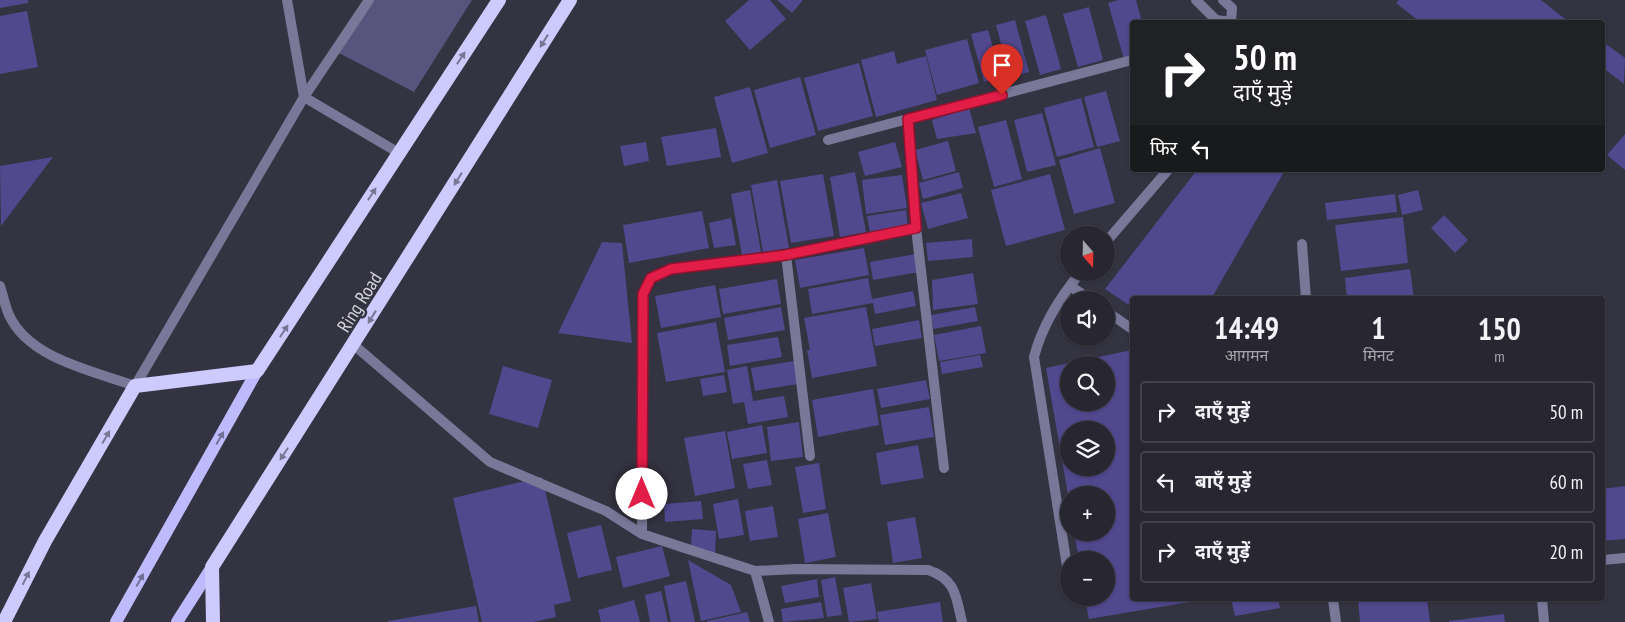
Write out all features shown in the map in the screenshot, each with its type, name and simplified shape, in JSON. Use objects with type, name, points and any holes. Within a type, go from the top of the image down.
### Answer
[{"type":"highway","points":[[4,622],[45,541],[136,386],[257,371],[498,0]]},
{"type":"highway","name":"Ring Road","points":[[212,567],[354,345],[570,0]]},
{"type":"highway","points":[[212,567],[213,622]]},
{"type":"main road","points":[[116,622],[257,371]]},
{"type":"main road","name":"Ring Road","points":[[177,622],[212,567]]},
{"type":"street","points":[[287,0],[304,98]]},
{"type":"street","points":[[0,286],[10,316],[27,338],[46,354],[136,386],[304,98],[369,0]]},
{"type":"street","points":[[1196,0],[1216,20]]},
{"type":"street","points":[[1223,0],[1232,8],[1231,20]]},
{"type":"street","points":[[828,140],[1130,61]]},
{"type":"street","points":[[304,98],[399,153]]},
{"type":"street","points":[[908,119],[916,228],[944,468]]},
{"type":"street","points":[[1115,232],[1166,172]]},
{"type":"street","points":[[642,534],[643,294],[651,278],[671,269],[786,255],[916,228]]},
{"type":"street","points":[[1302,244],[1306,296]]},
{"type":"street","points":[[786,255],[810,456]]},
{"type":"street","points":[[1065,551],[1034,357],[1040,334],[1074,281]]},
{"type":"street","points":[[1070,286],[1078,291]]},
{"type":"street","points":[[1115,317],[1130,328]]},
{"type":"street","points":[[354,345],[490,462],[606,510],[642,534],[755,571],[796,569],[928,570],[946,577],[953,588],[962,622]]},
{"type":"street","points":[[1605,560],[1625,558]]},
{"type":"street","points":[[755,571],[769,622]]},
{"type":"street","points":[[1333,601],[1336,622]]},
{"type":"street","points":[[1542,601],[1544,622]]},
{"type":"shaded area","points":[[369,0],[472,0],[414,92],[335,51]]},
{"type":"building","points":[[0,0],[28,0],[28,3],[0,8]]},
{"type":"building","points":[[749,0],[770,0],[786,19],[750,50],[725,21]]},
{"type":"building","points":[[777,0],[803,0],[792,13]]},
{"type":"building","points":[[1118,0],[1136,0],[1141,20],[1130,20],[1130,57],[1124,59],[1108,3]]},
{"type":"building","points":[[1399,0],[1541,0],[1566,20],[1417,20],[1396,3]]},
{"type":"building","points":[[1089,7],[1103,60],[1078,67],[1063,14]]},
{"type":"building","points":[[27,11],[38,67],[0,74],[0,16]]},
{"type":"building","points":[[1046,15],[1061,69],[1040,75],[1025,21]]},
{"type":"building","points":[[1015,20],[1029,72],[1010,77],[996,25]]},
{"type":"building","points":[[988,30],[1001,77],[984,82],[971,34]]},
{"type":"building","points":[[967,39],[979,83],[937,95],[925,50]]},
{"type":"building","points":[[1605,43],[1625,58],[1624,84],[1605,69]]},
{"type":"building","points":[[894,51],[897,64],[926,56],[937,100],[876,117],[861,60]]},
{"type":"building","points":[[859,63],[873,116],[818,131],[804,78]]},
{"type":"building","points":[[800,77],[816,135],[770,148],[754,90]]},
{"type":"building","points":[[750,87],[768,153],[732,163],[714,97]]},
{"type":"building","points":[[1106,91],[1120,141],[1097,147],[1084,97]]},
{"type":"building","points":[[1081,98],[1094,147],[1057,157],[1044,108]]},
{"type":"building","points":[[969,108],[976,133],[937,139],[932,120]]},
{"type":"building","points":[[1042,113],[1056,165],[1027,172],[1014,120]]},
{"type":"building","points":[[1006,120],[1022,179],[994,187],[978,127]]},
{"type":"building","points":[[716,128],[721,157],[667,166],[661,137]]},
{"type":"building","points":[[1625,134],[1625,170],[1607,155]]},
{"type":"building","points":[[948,141],[956,171],[923,180],[915,150]]},
{"type":"building","points":[[646,142],[649,161],[624,166],[620,146]]},
{"type":"building","points":[[895,142],[902,167],[865,176],[858,152]]},
{"type":"building","points":[[1100,148],[1115,203],[1074,214],[1059,160]]},
{"type":"building","points":[[53,157],[1,226],[0,166]]},
{"type":"building","points":[[855,172],[866,232],[840,237],[830,177]]},
{"type":"building","points":[[959,172],[963,188],[923,199],[919,183]]},
{"type":"building","points":[[1195,172],[1284,172],[1213,296],[1130,296],[1130,306],[1115,296],[1115,291],[1105,289],[1111,281],[1115,281],[1115,276]]},
{"type":"building","points":[[823,174],[834,236],[791,243],[780,181]]},
{"type":"building","points":[[1050,174],[1064,226],[1060,226],[1060,231],[1006,246],[991,190]]},
{"type":"building","points":[[902,175],[907,208],[866,214],[862,180]]},
{"type":"building","points":[[777,180],[789,248],[763,252],[751,185]]},
{"type":"building","points":[[750,190],[761,252],[742,255],[731,194]]},
{"type":"building","points":[[1418,190],[1423,210],[1402,215],[1398,195]]},
{"type":"building","points":[[961,193],[968,218],[928,229],[921,203]]},
{"type":"building","points":[[1395,194],[1397,212],[1327,220],[1325,203]]},
{"type":"building","points":[[906,210],[908,226],[870,232],[867,216]]},
{"type":"building","points":[[702,211],[709,248],[629,263],[623,225]]},
{"type":"building","points":[[1444,215],[1468,240],[1455,253],[1431,228]]},
{"type":"building","points":[[1403,217],[1408,263],[1341,271],[1335,225]]},
{"type":"building","points":[[731,218],[736,245],[714,248],[709,223]]},
{"type":"building","points":[[972,239],[973,257],[928,261],[926,243]]},
{"type":"building","points":[[602,242],[622,243],[632,343],[558,333]]},
{"type":"building","points":[[864,248],[869,275],[800,288],[795,260]]},
{"type":"building","points":[[916,254],[919,272],[873,280],[870,262]]},
{"type":"building","points":[[1410,269],[1414,296],[1347,296],[1345,278]]},
{"type":"building","points":[[973,273],[978,304],[933,310],[932,280]]},
{"type":"building","points":[[868,278],[872,299],[913,291],[916,306],[875,314],[873,303],[812,314],[808,289]]},
{"type":"building","points":[[777,279],[781,304],[723,314],[719,289]]},
{"type":"building","points":[[715,285],[721,317],[661,328],[655,296]]},
{"type":"building","points":[[781,307],[785,330],[728,340],[724,318]]},
{"type":"building","points":[[866,307],[877,366],[812,378],[807,350],[810,350],[804,318]]},
{"type":"building","points":[[975,307],[978,321],[933,329],[931,315]]},
{"type":"building","points":[[919,320],[922,338],[875,346],[872,329]]},
{"type":"building","points":[[716,322],[725,372],[666,382],[657,333]]},
{"type":"building","points":[[981,326],[986,353],[939,361],[934,335]]},
{"type":"building","points":[[778,337],[782,357],[730,366],[727,345]]},
{"type":"building","points":[[1130,350],[1130,601],[1195,601],[1089,619],[1087,606],[1115,606],[1115,551],[1077,551],[1076,541],[1115,541],[1115,486],[1066,486],[1065,476],[1115,476],[1115,421],[1060,421],[1060,449],[1046,368],[1060,365],[1060,411],[1115,411],[1115,356],[1103,356]]},
{"type":"building","points":[[980,355],[983,367],[942,374],[940,362]]},
{"type":"building","points":[[794,361],[798,384],[755,391],[751,368]]},
{"type":"building","points":[[503,366],[552,380],[538,428],[489,414]]},
{"type":"building","points":[[747,366],[753,401],[784,396],[788,417],[748,424],[744,402],[733,404],[727,370]]},
{"type":"building","points":[[724,375],[727,392],[703,396],[700,379]]},
{"type":"building","points":[[926,380],[930,399],[881,408],[877,389]]},
{"type":"building","points":[[873,389],[879,425],[818,437],[812,400]]},
{"type":"building","points":[[929,407],[934,437],[885,445],[880,415]]},
{"type":"building","points":[[799,422],[803,457],[771,461],[767,427]]},
{"type":"building","points":[[762,425],[767,453],[732,459],[727,432]]},
{"type":"building","points":[[725,431],[735,488],[695,496],[684,438]]},
{"type":"building","points":[[918,445],[924,478],[881,485],[876,453]]},
{"type":"building","points":[[767,460],[772,485],[748,489],[743,464]]},
{"type":"building","points":[[819,463],[826,509],[803,513],[795,467]]},
{"type":"building","points":[[542,477],[571,601],[554,605],[556,617],[534,622],[482,622],[453,498]]},
{"type":"building","points":[[1625,486],[1625,539],[1605,541],[1605,489]]},
{"type":"building","points":[[738,499],[744,535],[719,539],[713,504]]},
{"type":"building","points":[[701,501],[703,519],[665,522],[664,504]]},
{"type":"building","points":[[773,506],[778,537],[750,541],[745,511]]},
{"type":"building","points":[[828,513],[836,557],[805,563],[798,519]]},
{"type":"building","points":[[915,517],[922,558],[893,563],[887,522]]},
{"type":"building","points":[[601,525],[612,570],[578,578],[567,533]]},
{"type":"building","points":[[692,529],[716,531],[715,555],[691,545]]},
{"type":"building","points":[[662,546],[670,576],[623,588],[616,557]]},
{"type":"building","points":[[688,560],[731,585],[741,612],[701,621]]},
{"type":"building","points":[[835,577],[842,615],[827,617],[821,580]]},
{"type":"building","points":[[817,579],[819,597],[785,603],[781,586]]},
{"type":"building","points":[[686,581],[695,622],[671,622],[664,586]]},
{"type":"building","points":[[871,583],[877,619],[849,622],[843,588]]},
{"type":"building","points":[[661,591],[668,622],[650,622],[645,595]]},
{"type":"building","points":[[634,600],[640,622],[601,622],[598,610]]},
{"type":"building","points":[[1231,601],[1278,601],[1280,608],[1235,616]]},
{"type":"building","points":[[1358,601],[1427,601],[1430,622],[1360,622]]},
{"type":"building","points":[[821,602],[824,618],[783,622],[781,609]]},
{"type":"building","points":[[940,602],[943,622],[879,622],[877,612]]},
{"type":"building","points":[[476,606],[479,622],[388,622],[388,621]]},
{"type":"building","points":[[747,612],[750,622],[707,622],[707,621]]},
{"type":"building","points":[[1504,614],[1505,622],[1449,622],[1449,621]]},
{"type":"route","points":[[642,494],[643,294],[651,278],[671,269],[786,255],[916,228],[908,119],[1002,95]]}]
